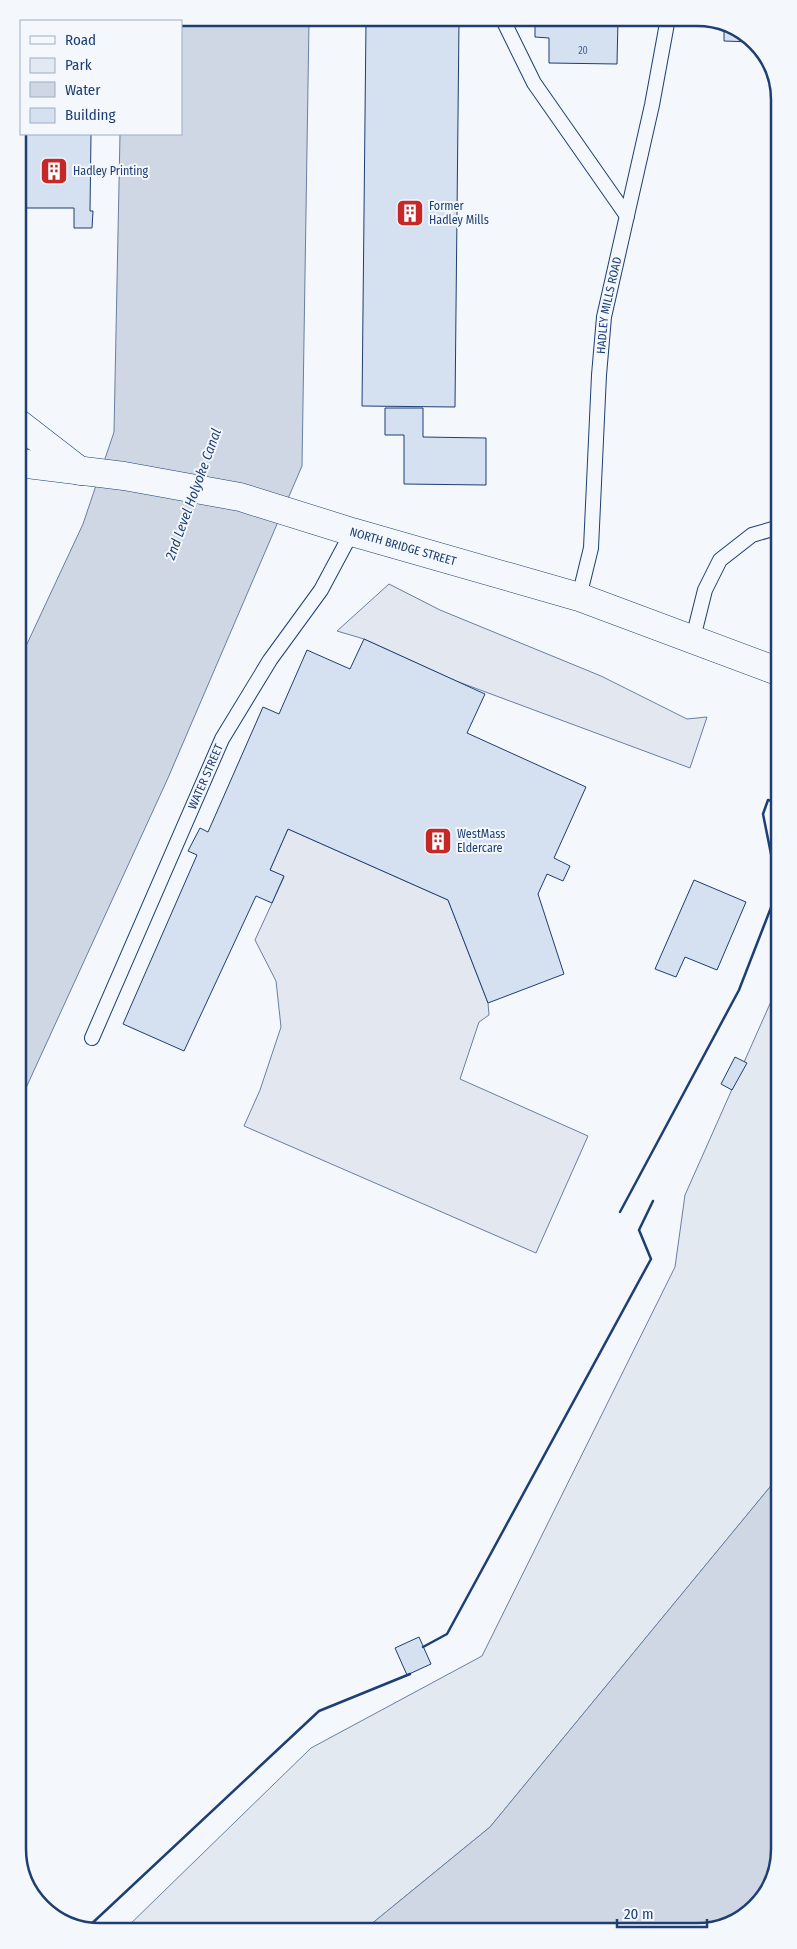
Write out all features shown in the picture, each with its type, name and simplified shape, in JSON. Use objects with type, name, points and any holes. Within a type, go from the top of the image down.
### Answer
[{"type":"main road","points":[[26,429],[82,471]]},
{"type":"main road","name":"NORTH BRIDGE STREET","points":[[26,465],[124,476],[240,497],[352,532],[579,597],[771,669]]},
{"type":"lane","points":[[506,26],[534,83],[627,216]]},
{"type":"lane","name":"HADLEY MILLS ROAD","points":[[579,597],[591,548],[599,375],[604,317],[652,106],[667,26]]},
{"type":"lane","points":[[693,638],[705,590],[720,560],[752,535],[771,529]]},
{"type":"lane","name":"WATER STREET","points":[[92,1038],[222,739],[270,660],[321,590],[352,532]]},
{"type":"green space","points":[[771,1002],[771,1486],[490,1827],[373,1923],[131,1923],[311,1748],[482,1656],[675,1267],[685,1195]]},
{"type":"shaded area","points":[[389,584],[440,610],[601,676],[687,719],[707,717],[690,768],[456,681],[364,639],[337,631]]},
{"type":"shaded area","points":[[288,829],[448,900],[488,1003],[489,1015],[479,1022],[460,1079],[588,1136],[536,1253],[244,1126],[260,1090],[281,1027],[276,981],[255,940],[284,877],[270,870]]},
{"type":"water","name":"2nd Level Holyoke Canal","points":[[182,26],[309,26],[302,466],[168,778],[26,1088],[26,646],[83,524],[114,432],[120,135],[182,135]]},
{"type":"water","points":[[771,1486],[771,1848],[768,1868],[758,1890],[734,1913],[720,1919],[696,1923],[373,1923],[490,1827]]},
{"type":"building","name":"Former Hadley Mills","points":[[366,26],[459,26],[455,407],[362,406]]},
{"type":"building","points":[[535,26],[618,26],[617,64],[549,63],[549,38],[535,37]]},
{"type":"building","points":[[724,32],[741,42],[724,41]]},
{"type":"building","name":"Hadley Printing","points":[[26,135],[91,135],[90,211],[93,211],[92,228],[74,228],[74,208],[26,208]]},
{"type":"building","points":[[385,408],[423,408],[423,437],[486,438],[486,485],[404,484],[404,435],[385,435]]},
{"type":"building","name":"WestMass Eldercare","points":[[364,639],[485,694],[467,733],[586,787],[554,858],[570,866],[563,881],[547,874],[538,894],[564,974],[488,1003],[448,900],[288,829],[270,870],[284,876],[272,903],[256,896],[184,1051],[123,1024],[197,855],[188,851],[200,828],[208,832],[263,707],[279,714],[307,650],[350,669]]},
{"type":"building","points":[[694,880],[746,902],[717,970],[685,957],[676,977],[655,969]]},
{"type":"building","points":[[735,1057],[747,1063],[732,1090],[721,1084]]},
{"type":"building","points":[[419,1637],[431,1664],[407,1675],[395,1648]]},
{"type":"wall","points":[[771,801],[768,800],[763,814],[771,854]]},
{"type":"wall","points":[[620,1212],[739,990],[771,907]]},
{"type":"wall","points":[[423,1647],[447,1634],[651,1259],[639,1230],[653,1201]]},
{"type":"wall","points":[[93,1922],[319,1711],[410,1674]]},
{"type":"place","name":"Hadley Printing","points":[[54,171]]},
{"type":"place","name":"Former Hadley Mills","points":[[410,213]]},
{"type":"place","name":"WestMass Eldercare","points":[[438,841]]}]
